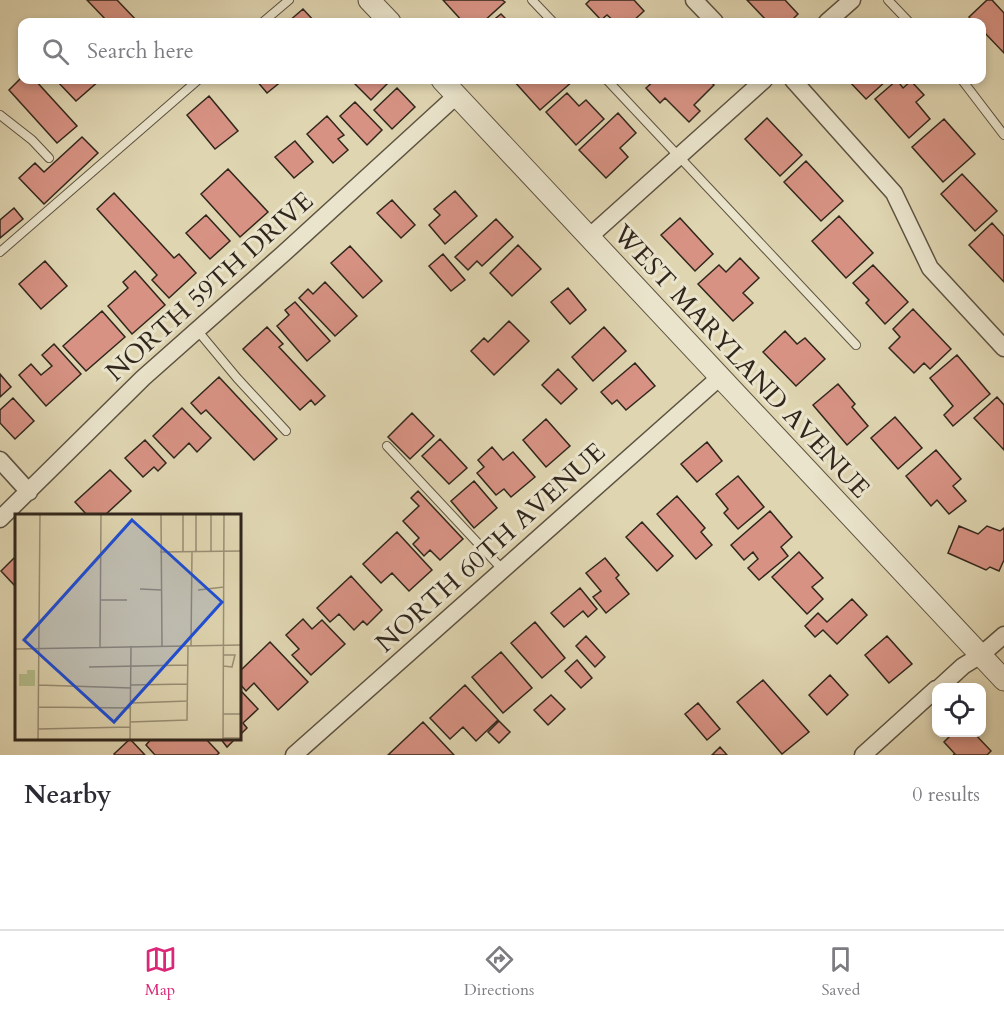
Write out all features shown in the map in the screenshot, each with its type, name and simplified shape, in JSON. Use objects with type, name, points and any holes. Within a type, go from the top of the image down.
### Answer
[{"type":"street","points":[[369,0],[386,18]]},
{"type":"street","points":[[694,0],[712,18]]},
{"type":"street","points":[[832,18],[852,0]]},
{"type":"street","name":"WEST MARYLAND AVENUE","points":[[445,84],[1004,680]]},
{"type":"street","points":[[589,237],[760,84]]},
{"type":"street","points":[[797,84],[894,193],[930,268],[1004,348]]},
{"type":"street","name":"NORTH 59TH DRIVE","points":[[0,519],[143,378],[456,96]]},
{"type":"street","name":"NORTH 60TH AVENUE","points":[[294,755],[720,377]]},
{"type":"street","points":[[0,460],[29,492]]},
{"type":"street","points":[[944,683],[1004,635]]},
{"type":"street","points":[[863,755],[932,693]]},
{"type":"lane","points":[[268,18],[289,0]]},
{"type":"lane","points":[[532,0],[549,18]]},
{"type":"lane","points":[[888,0],[905,18]]},
{"type":"lane","points":[[0,252],[193,84]]},
{"type":"lane","points":[[611,84],[856,345]]},
{"type":"lane","points":[[965,84],[1004,135]]},
{"type":"lane","points":[[0,115],[32,140],[50,158]]},
{"type":"lane","points":[[196,330],[286,431]]},
{"type":"lane","points":[[387,446],[503,570]]},
{"type":"building","points":[[87,0],[117,0],[134,18],[104,18]]},
{"type":"building","points":[[443,0],[502,0],[505,2],[487,18],[459,18]]},
{"type":"building","points":[[590,0],[634,0],[644,11],[636,18],[610,18],[607,15],[599,18],[586,4]]},
{"type":"building","points":[[747,0],[785,0],[798,14],[794,18],[764,18]]},
{"type":"building","points":[[987,0],[992,0],[1004,13],[1004,53],[986,34],[986,18],[969,17]]},
{"type":"building","points":[[303,9],[311,18],[293,18]]},
{"type":"building","points":[[18,81],[18,84],[39,84],[77,126],[57,143],[9,90]]},
{"type":"building","points":[[60,84],[95,84],[76,101]]},
{"type":"building","points":[[259,84],[278,84],[267,93]]},
{"type":"building","points":[[355,84],[387,84],[371,100]]},
{"type":"building","points":[[517,84],[569,84],[540,110]]},
{"type":"building","points":[[650,84],[714,85],[694,105],[700,111],[689,122],[665,98],[660,103],[646,88]]},
{"type":"building","points":[[852,84],[883,84],[866,99]]},
{"type":"building","points":[[892,84],[900,84],[903,88],[908,84],[914,84],[924,95],[916,102],[930,119],[909,138],[875,99]]},
{"type":"building","points":[[397,88],[415,107],[392,129],[374,110]]},
{"type":"building","points":[[567,93],[579,106],[586,100],[604,119],[576,145],[546,112]]},
{"type":"building","points":[[209,96],[238,131],[215,149],[187,115]]},
{"type":"building","points":[[355,102],[382,130],[367,145],[340,116]]},
{"type":"building","points":[[618,113],[636,133],[620,148],[628,157],[606,178],[579,150]]},
{"type":"building","points":[[327,116],[344,135],[338,139],[348,150],[333,163],[307,134]]},
{"type":"building","points":[[767,118],[802,155],[780,176],[745,139]]},
{"type":"building","points":[[944,119],[975,154],[943,182],[912,147]]},
{"type":"building","points":[[82,137],[98,153],[44,204],[19,178],[35,163],[44,172]]},
{"type":"building","points":[[295,141],[313,162],[294,178],[275,157]]},
{"type":"building","points":[[806,161],[843,201],[821,221],[784,182]]},
{"type":"building","points":[[228,169],[268,212],[240,237],[201,194]]},
{"type":"building","points":[[962,174],[997,211],[975,231],[941,194]]},
{"type":"building","points":[[455,191],[477,216],[445,244],[429,225],[440,215],[434,209]]},
{"type":"building","points":[[114,193],[174,258],[179,254],[196,273],[169,298],[152,280],[157,275],[97,209]]},
{"type":"building","points":[[392,200],[415,225],[401,238],[377,213]]},
{"type":"building","points":[[14,208],[23,219],[0,238],[0,220]]},
{"type":"building","points":[[206,215],[230,241],[210,259],[186,233]]},
{"type":"building","points":[[839,216],[873,253],[846,278],[812,241]]},
{"type":"building","points":[[680,218],[713,254],[695,271],[661,235]]},
{"type":"building","points":[[496,219],[513,237],[482,266],[477,261],[468,270],[455,257]]},
{"type":"building","points":[[992,223],[1004,236],[1004,282],[969,245]]},
{"type":"building","points":[[518,245],[541,269],[512,296],[490,273]]},
{"type":"building","points":[[350,246],[382,281],[363,298],[331,263]]},
{"type":"building","points":[[443,254],[465,280],[451,291],[429,266]]},
{"type":"building","points":[[740,258],[759,278],[743,293],[753,303],[733,321],[698,284],[719,265],[726,272]]},
{"type":"building","points":[[45,261],[67,286],[41,309],[19,284]]},
{"type":"building","points":[[873,265],[908,302],[885,324],[866,303],[869,300],[853,283]]},
{"type":"building","points":[[135,271],[165,305],[132,334],[108,306],[128,288],[123,282]]},
{"type":"building","points":[[325,282],[357,316],[335,336],[299,298],[308,289],[313,294]]},
{"type":"building","points":[[568,288],[586,310],[570,324],[551,302]]},
{"type":"building","points":[[295,302],[330,341],[307,361],[277,326],[289,315],[285,310]]},
{"type":"building","points":[[913,309],[951,349],[930,369],[924,363],[914,373],[889,348],[900,337],[893,329]]},
{"type":"building","points":[[102,311],[125,337],[86,371],[63,346]]},
{"type":"building","points":[[509,321],[529,341],[494,375],[471,351],[484,338],[488,342]]},
{"type":"building","points":[[267,327],[283,344],[279,347],[325,396],[315,405],[311,400],[300,410],[243,349]]},
{"type":"building","points":[[604,327],[626,351],[593,381],[572,357]]},
{"type":"building","points":[[785,331],[797,344],[805,338],[825,359],[796,386],[763,352]]},
{"type":"building","points":[[54,344],[81,374],[46,406],[19,375],[31,364],[41,375],[52,366],[42,355]]},
{"type":"building","points":[[957,355],[990,394],[953,426],[944,415],[953,406],[930,378]]},
{"type":"building","points":[[635,363],[655,386],[626,410],[617,400],[612,404],[601,392]]},
{"type":"building","points":[[558,369],[577,389],[561,404],[542,385]]},
{"type":"building","points":[[0,374],[11,387],[0,397]]},
{"type":"building","points":[[219,377],[277,439],[254,460],[206,410],[201,414],[191,403]]},
{"type":"building","points":[[838,384],[855,404],[852,407],[868,426],[847,445],[813,405]]},
{"type":"building","points":[[997,397],[1004,405],[1004,450],[974,418]]},
{"type":"building","points":[[13,398],[34,421],[15,439],[0,423],[0,410]]},
{"type":"building","points":[[182,408],[211,438],[197,452],[189,443],[174,458],[153,436]]},
{"type":"building","points":[[412,413],[434,436],[410,459],[388,437]]},
{"type":"building","points":[[895,417],[922,448],[898,469],[871,438]]},
{"type":"building","points":[[546,419],[570,446],[546,467],[523,440]]},
{"type":"building","points":[[440,439],[467,468],[449,484],[422,456]]},
{"type":"building","points":[[145,440],[166,463],[158,471],[154,467],[143,477],[125,458]]},
{"type":"building","points":[[707,442],[722,461],[697,482],[681,464]]},
{"type":"building","points":[[492,447],[503,460],[513,452],[535,477],[511,497],[504,489],[496,495],[477,473],[484,467],[478,460]]},
{"type":"building","points":[[936,450],[961,479],[953,486],[966,501],[949,514],[937,500],[931,506],[906,476]]},
{"type":"building","points":[[110,470],[131,491],[106,514],[86,514],[75,502]]},
{"type":"building","points":[[738,476],[764,507],[738,529],[724,513],[728,509],[716,494]]},
{"type":"building","points":[[474,481],[497,508],[474,528],[451,501]]},
{"type":"building","points":[[418,491],[463,539],[440,560],[430,550],[424,556],[413,544],[419,538],[403,521],[419,506],[411,498]]},
{"type":"building","points":[[677,496],[705,528],[701,532],[712,545],[696,559],[657,514]]},
{"type":"building","points":[[770,511],[792,537],[781,547],[788,556],[759,580],[748,568],[758,559],[753,552],[744,560],[731,545]]},
{"type":"building","points":[[642,522],[673,556],[657,571],[626,537]]},
{"type":"building","points":[[959,526],[978,534],[987,526],[1000,531],[1004,528],[1004,560],[999,571],[990,567],[986,570],[948,553]]},
{"type":"building","points":[[397,532],[432,570],[409,591],[392,573],[381,583],[363,564]]},
{"type":"building","points":[[799,552],[823,578],[812,587],[823,599],[807,614],[772,577]]},
{"type":"building","points":[[15,557],[15,586],[1,571]]},
{"type":"building","points":[[605,558],[619,575],[616,578],[629,594],[606,613],[593,597],[601,591],[586,573]]},
{"type":"building","points":[[351,576],[382,610],[367,625],[363,621],[354,630],[339,614],[330,622],[317,608]]},
{"type":"building","points":[[580,588],[597,609],[588,617],[583,611],[564,627],[551,613]]},
{"type":"building","points":[[852,599],[867,615],[837,644],[823,630],[815,637],[805,626],[818,613],[827,622]]},
{"type":"building","points":[[303,619],[312,629],[322,620],[345,644],[311,675],[292,655],[299,649],[286,635]]},
{"type":"building","points":[[535,622],[565,658],[542,678],[511,643]]},
{"type":"building","points":[[586,636],[605,657],[595,667],[576,646]]},
{"type":"building","points":[[887,636],[912,664],[889,683],[865,655]]},
{"type":"building","points":[[270,642],[308,682],[278,710],[254,683],[246,691],[242,686],[242,669]]},
{"type":"building","points":[[501,652],[532,688],[503,713],[472,677]]},
{"type":"building","points":[[577,660],[592,678],[581,688],[565,671]]},
{"type":"building","points":[[830,675],[848,695],[827,715],[809,695]]},
{"type":"building","points":[[763,680],[809,732],[782,754],[737,702]]},
{"type":"building","points":[[465,685],[498,720],[476,741],[463,727],[450,739],[430,718]]},
{"type":"building","points":[[242,692],[258,709],[243,723],[247,728],[242,733]]},
{"type":"building","points":[[551,695],[565,709],[548,725],[534,710]]},
{"type":"building","points":[[698,703],[720,729],[707,740],[685,714]]},
{"type":"building","points":[[499,721],[510,732],[499,743],[488,732]]},
{"type":"building","points":[[423,722],[454,755],[388,755]]},
{"type":"building","points":[[949,737],[978,737],[991,751],[987,755],[953,755],[955,754],[944,742]]},
{"type":"building","points":[[131,740],[145,755],[115,755]]},
{"type":"building","points":[[150,740],[207,740],[219,753],[217,755],[155,755],[146,745]]},
{"type":"building","points":[[222,740],[234,740],[227,747]]},
{"type":"building","points":[[720,747],[727,755],[712,755]]}]
